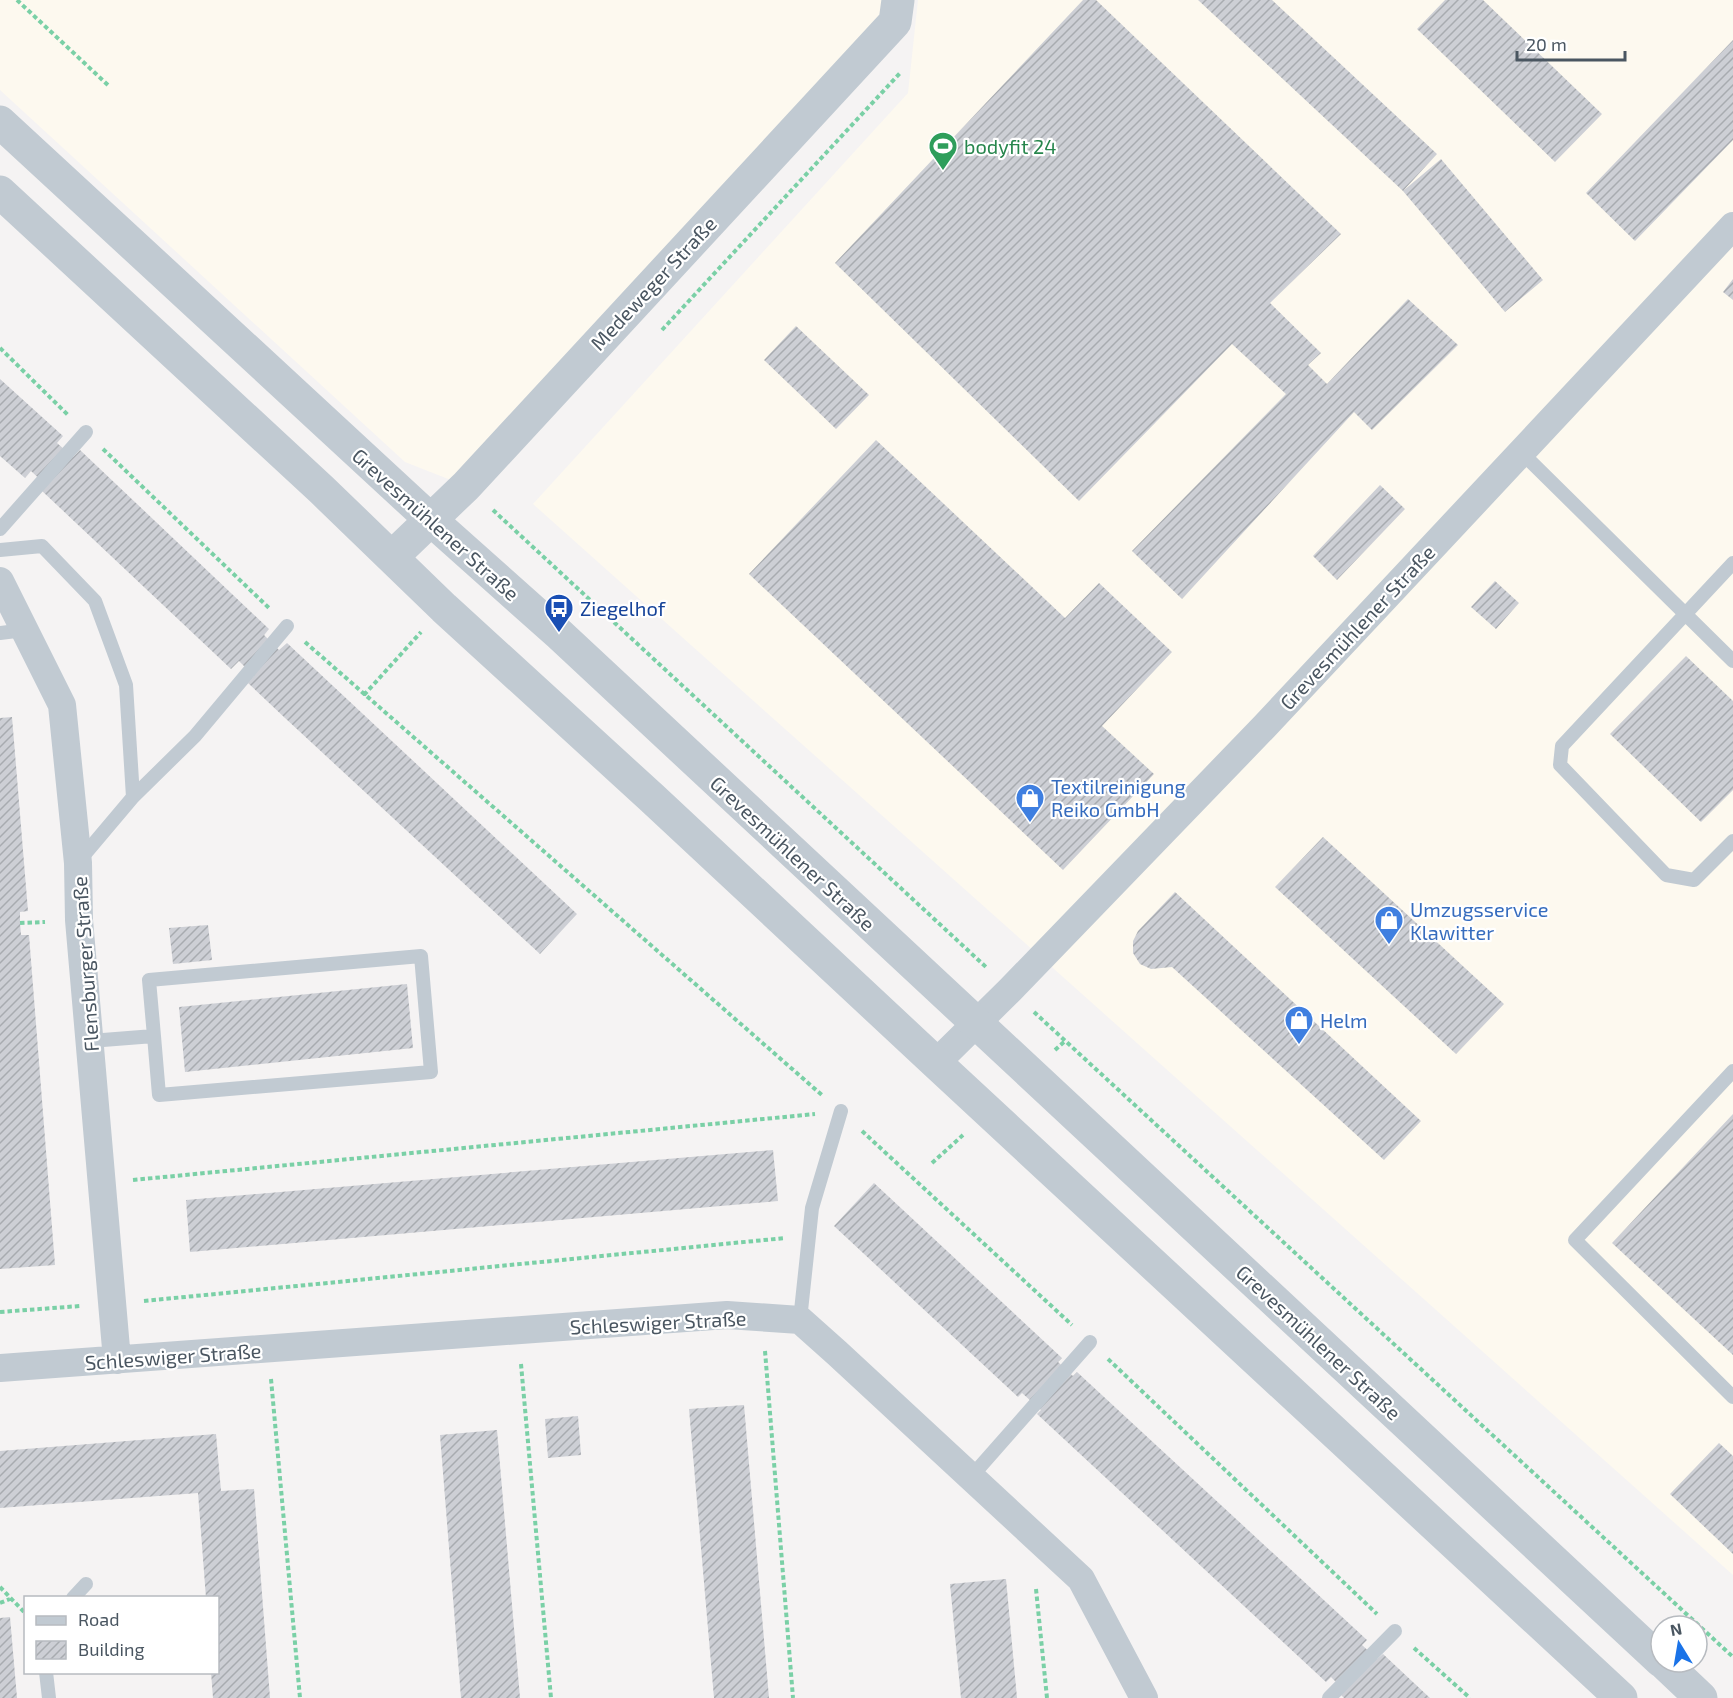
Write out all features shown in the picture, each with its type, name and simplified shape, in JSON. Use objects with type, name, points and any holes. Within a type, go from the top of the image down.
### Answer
[{"type":"street","name":"Medeweger Straße","points":[[392,558],[466,486],[895,22],[898,0]]},
{"type":"street","name":"Grevesmühlener Straße","points":[[0,123],[431,520],[559,634],[1649,1649]]},
{"type":"street","points":[[0,192],[444,608],[652,798],[1621,1698]]},
{"type":"street","name":"Grevesmühlener Straße","points":[[936,1063],[1010,990],[1264,727],[1733,226]]},
{"type":"street","name":"Flensburger Straße","points":[[0,581],[12,632],[62,705],[78,862],[79,920],[117,1360]]},
{"type":"street","name":"Schleswiger Straße","points":[[0,1368],[727,1315],[800,1320]]},
{"type":"street","points":[[800,1320],[1081,1579],[1144,1698]]},
{"type":"street","name":"Grevesmühlener Straße","points":[[1676,1674],[1701,1698]]},
{"type":"lane","points":[[0,529],[86,432]]},
{"type":"lane","points":[[1521,452],[1733,661]]},
{"type":"lane","points":[[0,550],[42,546],[95,601],[126,685],[133,797]]},
{"type":"lane","points":[[1733,563],[1562,746],[1560,765],[1666,875],[1694,880],[1733,841]]},
{"type":"lane","points":[[78,862],[133,797],[195,736],[287,626]]},
{"type":"lane","points":[[421,956],[431,1072],[159,1095],[154,1036],[149,980],[421,956]]},
{"type":"lane","points":[[90,1041],[154,1036]]},
{"type":"lane","points":[[1733,1071],[1575,1240],[1733,1397]]},
{"type":"lane","points":[[800,1320],[812,1208],[841,1111]]},
{"type":"lane","points":[[971,1477],[1090,1342]]},
{"type":"lane","points":[[75,1596],[86,1584]]},
{"type":"lane","points":[[1329,1698],[1395,1631]]},
{"type":"lane","points":[[46,1674],[49,1698]]},
{"type":"path","points":[[16,0],[110,87]]},
{"type":"path","points":[[0,348],[287,626],[841,1111],[1090,1342],[1395,1631],[1470,1698]]},
{"type":"path","points":[[514,530],[1733,1657]]},
{"type":"path","points":[[364,694],[444,608]]},
{"type":"path","points":[[102,1184],[841,1111]]},
{"type":"path","points":[[0,1312],[112,1304],[809,1235]]},
{"type":"path","points":[[762,1318],[793,1698]]},
{"type":"path","points":[[518,1330],[551,1698]]},
{"type":"path","points":[[268,1348],[300,1698]]},
{"type":"path","points":[[0,1587],[24,1612]]},
{"type":"path","points":[[1036,1589],[1047,1698]]},
{"type":"path","points":[[0,1603],[10,1599]]},
{"type":"shaded area","points":[[0,0],[898,0],[466,486],[405,462],[0,90]]},
{"type":"shaded area","points":[[918,0],[1733,0],[1733,1575],[533,504],[908,93]]},
{"type":"building","points":[[1083,0],[1096,0],[1341,234],[1270,303],[1321,353],[1308,365],[1327,384],[1408,299],[1458,345],[1372,430],[1354,412],[1182,599],[1132,551],[1286,394],[1232,344],[1079,501],[835,263]]},
{"type":"building","points":[[1198,0],[1272,0],[1437,154],[1403,191]]},
{"type":"building","points":[[1445,0],[1483,0],[1602,114],[1555,162],[1417,29]]},
{"type":"building","points":[[1733,40],[1733,140],[1635,241],[1586,193]]},
{"type":"building","points":[[1441,159],[1543,280],[1505,312],[1403,191]]},
{"type":"building","points":[[1733,279],[1733,300],[1723,292]]},
{"type":"building","points":[[796,326],[869,395],[836,429],[764,360]]},
{"type":"building","points":[[0,379],[63,436],[57,443],[73,457],[80,450],[269,629],[264,635],[279,650],[287,643],[577,914],[540,954],[248,683],[254,676],[239,661],[231,669],[41,490],[46,485],[31,471],[25,478],[0,456]]},
{"type":"building","points":[[876,440],[1065,618],[1099,583],[1172,652],[1102,726],[1154,774],[1063,870],[749,574]]},
{"type":"building","points":[[1380,485],[1405,509],[1337,580],[1313,556]]},
{"type":"building","points":[[1495,581],[1519,603],[1496,629],[1471,607]]},
{"type":"building","points":[[1686,656],[1733,701],[1733,790],[1701,822],[1610,734]]},
{"type":"building","points":[[12,717],[28,911],[20,912],[20,923],[21,935],[29,935],[55,1265],[0,1269],[0,718]]},
{"type":"building","name":"Umzugsservice Klawitter","points":[[1323,837],[1504,1004],[1456,1054],[1275,887]]},
{"type":"building","name":"Helm","points":[[1175,892],[1421,1121],[1384,1160],[1172,967],[1151,969],[1140,964],[1133,953],[1133,941],[1138,931]]},
{"type":"building","points":[[208,925],[212,960],[173,964],[169,928]]},
{"type":"building","points":[[407,984],[413,1048],[185,1072],[179,1007]]},
{"type":"building","points":[[1733,1114],[1733,1355],[1612,1243]]},
{"type":"building","points":[[773,1150],[778,1201],[190,1252],[186,1200]]},
{"type":"building","points":[[874,1183],[1062,1358],[1058,1362],[1073,1376],[1077,1372],[1367,1640],[1362,1645],[1377,1659],[1383,1654],[1430,1698],[1344,1698],[1340,1694],[1344,1690],[1331,1677],[1326,1682],[1037,1414],[1041,1410],[1022,1393],[1018,1397],[834,1226]]},
{"type":"building","points":[[744,1405],[769,1698],[714,1698],[689,1409]]},
{"type":"building","points":[[578,1416],[581,1455],[548,1458],[545,1419]]},
{"type":"building","points":[[497,1430],[520,1698],[461,1698],[440,1435]]},
{"type":"building","points":[[216,1434],[221,1491],[254,1489],[270,1698],[213,1698],[211,1674],[219,1674],[219,1596],[206,1596],[198,1493],[0,1508],[0,1451]]},
{"type":"building","points":[[1719,1443],[1733,1456],[1733,1554],[1670,1494]]},
{"type":"building","points":[[1006,1579],[1017,1698],[961,1698],[950,1584]]},
{"type":"building","points":[[10,1617],[17,1698],[0,1698],[0,1618]]},
{"type":"place","name":"bodyfit 24","points":[[943,172]]},
{"type":"place","name":"Ziegelhof","points":[[559,634]]},
{"type":"place","name":"Textilreinigung Reiko GmbH","points":[[1030,824]]},
{"type":"place","name":"Umzugsservice Klawitter","points":[[1389,946]]},
{"type":"place","name":"Helm","points":[[1299,1046]]}]
